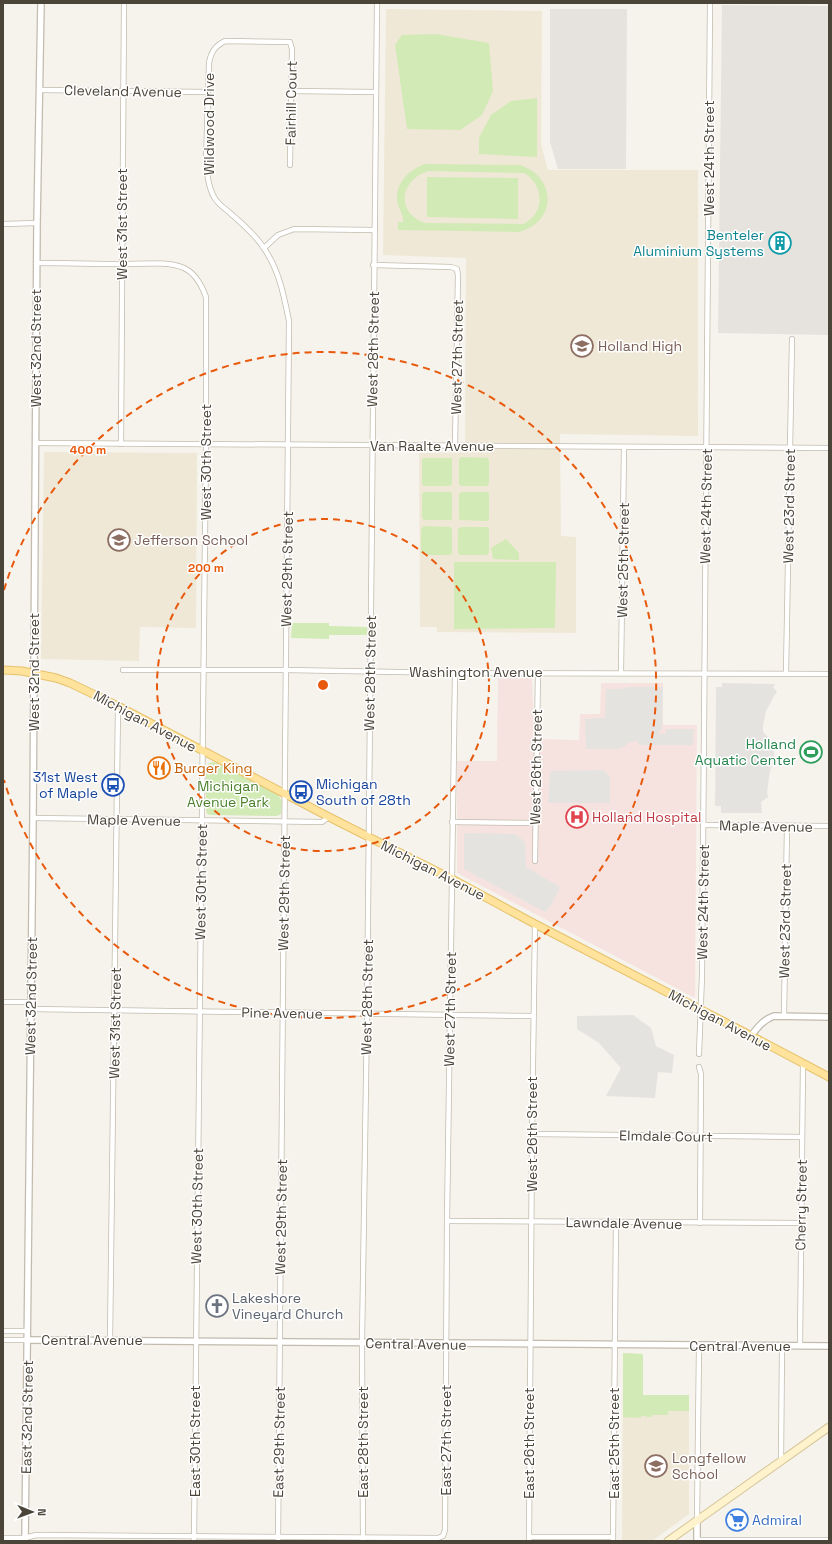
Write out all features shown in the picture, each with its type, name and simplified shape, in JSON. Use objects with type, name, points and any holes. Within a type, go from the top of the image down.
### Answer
[{"type":"main road","name":"Michigan Avenue","points":[[3,670],[33,672],[56,678],[70,683],[118,706],[829,1077]]},
{"type":"main road","points":[[668,1541],[829,1427]]},
{"type":"street","name":"West 32nd Street","points":[[28,1340],[36,443],[36,263],[41,3]]},
{"type":"street","name":"West 31st Street","points":[[121,444],[124,3]]},
{"type":"street","name":"West 28th Street","points":[[362,1343],[367,1014],[377,3]]},
{"type":"street","name":"West 24th Street","points":[[699,1054],[701,1010],[703,825],[710,3]]},
{"type":"street","name":"Wildwood Drive","points":[[289,445],[289,321],[280,280],[264,248],[254,236],[214,197],[207,173],[207,92],[208,64],[216,46],[225,41],[269,40],[290,42]]},
{"type":"street","name":"Fairhill Court","points":[[290,42],[292,49],[290,90],[290,165]]},
{"type":"street","name":"Cleveland Avenue","points":[[40,90],[207,92]]},
{"type":"street","points":[[290,90],[375,92]]},
{"type":"street","points":[[3,224],[37,223]]},
{"type":"street","points":[[264,248],[278,235],[294,229],[374,230]]},
{"type":"street","points":[[36,263],[122,264]]},
{"type":"street","name":"West 30th Street","points":[[122,264],[154,263],[178,266],[189,271],[198,281],[206,297],[206,445],[196,1342]]},
{"type":"street","name":"West 27th Street","points":[[374,265],[451,267],[456,269],[458,276],[455,446]]},
{"type":"street","name":"West 23rd Street","points":[[786,674],[792,339]]},
{"type":"street","name":"Van Raalte Avenue","points":[[36,443],[829,448]]},
{"type":"street","name":"West 29th Street","points":[[280,1342],[289,445]]},
{"type":"street","name":"West 25th Street","points":[[621,673],[624,447]]},
{"type":"street","name":"Washington Avenue","points":[[123,670],[829,674]]},
{"type":"street","name":"West 26th Street","points":[[535,861],[538,672]]},
{"type":"street","name":"West 27th Street","points":[[446,1344],[455,673]]},
{"type":"street","name":"West 31st Street","points":[[110,1340],[118,706]]},
{"type":"street","name":"Maple Avenue","points":[[33,818],[322,822],[329,817]]},
{"type":"street","points":[[452,822],[535,823]]},
{"type":"street","name":"Maple Avenue","points":[[703,825],[829,826]]},
{"type":"street","name":"West 23rd Street","points":[[784,1016],[787,826]]},
{"type":"street","name":"West 26th Street","points":[[530,1345],[535,924]]},
{"type":"street","points":[[3,1002],[31,1002]]},
{"type":"street","name":"Pine Avenue","points":[[30,1009],[533,1016]]},
{"type":"street","points":[[751,1036],[760,1024],[767,1018],[774,1016],[829,1017]]},
{"type":"street","name":"Cherry Street","points":[[800,1346],[800,1223],[803,1063]]},
{"type":"street","points":[[699,1067],[701,1074],[700,1223]]},
{"type":"street","name":"Elmdale Court","points":[[532,1134],[801,1137]]},
{"type":"street","name":"Lawndale Avenue","points":[[447,1221],[800,1223]]},
{"type":"street","points":[[614,1346],[616,1222]]},
{"type":"street","name":"Central Avenue","points":[[3,1331],[28,1331]]},
{"type":"street","name":"Central Avenue","points":[[3,1340],[614,1346],[829,1346]]},
{"type":"street","name":"East 32nd Street","points":[[25,1539],[28,1340]]},
{"type":"street","name":"East 30th Street","points":[[194,1541],[196,1342]]},
{"type":"street","name":"East 29th Street","points":[[278,1538],[280,1342]]},
{"type":"street","name":"East 28th Street","points":[[362,1343],[363,1539]]},
{"type":"street","name":"East 27th Street","points":[[363,1539],[438,1538],[443,1536],[445,1530],[446,1344]]},
{"type":"street","name":"East 26th Street","points":[[529,1539],[530,1345]]},
{"type":"street","name":"East 25th Street","points":[[613,1539],[614,1346]]},
{"type":"street","points":[[699,1346],[697,1541],[829,1540]]},
{"type":"street","points":[[781,1461],[782,1346]]},
{"type":"street","points":[[3,1538],[25,1539],[36,1535],[194,1535],[363,1539]]},
{"type":"street","points":[[110,1535],[110,1541]]},
{"type":"street","points":[[529,1539],[613,1539]]},
{"type":"shaded area","points":[[722,5],[829,6],[829,335],[718,333]]},
{"type":"shaded area","name":"Holland High","points":[[386,9],[542,11],[541,144],[548,170],[698,170],[698,436],[560,434],[561,536],[576,537],[576,633],[437,632],[437,627],[420,627],[419,453],[465,452],[466,258],[383,255]]},
{"type":"shaded area","points":[[550,9],[627,9],[626,169],[558,169],[550,142]]},
{"type":"shaded area","name":"Jefferson School","points":[[44,452],[197,453],[196,628],[140,627],[139,661],[41,659]]},
{"type":"shaded area","name":"Holland Hospital","points":[[498,678],[532,678],[534,739],[579,740],[580,714],[600,714],[601,683],[663,683],[663,725],[697,725],[695,998],[457,873],[457,761],[497,761]]},
{"type":"shaded area","points":[[722,683],[775,684],[773,688],[777,691],[766,711],[763,726],[763,732],[771,740],[774,749],[774,760],[770,771],[767,792],[768,797],[761,802],[762,813],[721,813],[721,806],[715,806],[716,687],[722,687]]},
{"type":"shaded area","points":[[629,687],[663,687],[662,730],[658,733],[665,734],[666,729],[694,729],[693,745],[638,745],[637,740],[628,743],[619,749],[586,749],[585,719],[605,718],[606,689],[620,689]]},
{"type":"shaded area","points":[[603,770],[610,776],[610,803],[548,803],[550,771]]},
{"type":"shaded area","points":[[464,833],[515,834],[525,842],[526,867],[560,887],[550,907],[545,912],[464,869]]},
{"type":"shaded area","points":[[633,1015],[651,1028],[656,1046],[674,1055],[672,1073],[658,1072],[655,1098],[606,1096],[621,1068],[599,1043],[577,1029],[577,1016]]},
{"type":"shaded area","name":"Longfellow School","points":[[623,1353],[643,1354],[643,1395],[689,1395],[689,1514],[652,1541],[622,1541]]},
{"type":"green space","points":[[436,34],[489,43],[493,91],[482,115],[460,130],[407,129],[395,45],[402,35]]},
{"type":"green space","points":[[537,98],[537,157],[479,154],[479,138],[491,115],[511,101]]},
{"type":"green space","points":[[425,164],[520,165],[532,171],[541,179],[546,189],[548,199],[546,210],[540,219],[531,227],[519,232],[398,230],[398,222],[403,222],[397,198],[400,185],[408,174]],"holes":[[[428,171],[524,173],[531,178],[536,185],[540,199],[539,207],[535,214],[523,224],[425,223],[415,218],[405,205],[407,189],[419,175]]]},
{"type":"green space","points":[[427,177],[518,178],[518,219],[427,217]]},
{"type":"green space","points":[[461,457],[488,458],[489,484],[487,486],[461,486],[459,484],[459,460]]},
{"type":"green space","points":[[452,458],[452,484],[450,486],[424,486],[422,484],[422,459]]},
{"type":"green space","points":[[424,492],[451,492],[452,519],[424,520],[422,518],[422,494]]},
{"type":"green space","points":[[461,492],[488,492],[489,519],[487,521],[460,520],[459,494]]},
{"type":"green space","points":[[424,526],[450,527],[452,529],[452,553],[450,555],[424,555],[421,552],[421,529]]},
{"type":"green space","points":[[461,527],[487,527],[489,529],[489,552],[487,555],[460,555],[458,552],[458,529]]},
{"type":"green space","points":[[506,539],[519,553],[519,560],[493,559],[491,548]]},
{"type":"green space","points":[[454,562],[556,562],[555,628],[454,629]]},
{"type":"green space","points":[[292,623],[329,623],[329,626],[367,627],[367,635],[329,635],[329,639],[291,638]]},
{"type":"green space","name":"Michigan Avenue Park","points":[[213,762],[278,795],[282,801],[281,814],[277,816],[207,814],[206,767],[209,763]]},
{"type":"green space","points":[[623,1353],[643,1354],[643,1395],[689,1395],[689,1411],[668,1411],[668,1415],[652,1415],[652,1417],[641,1416],[641,1418],[623,1417]]},
{"type":"place","name":"Benteler Aluminium Systems","points":[[780,243]]},
{"type":"place","name":"Holland High","points":[[582,346]]},
{"type":"place","name":"Jefferson School","points":[[119,540]]},
{"type":"place","name":"Holland Aquatic Center","points":[[811,752]]},
{"type":"place","name":"Burger King","points":[[159,768]]},
{"type":"place","name":"31st West of Maple","points":[[113,785]]},
{"type":"place","name":"Michigan South of 28th","points":[[301,792]]},
{"type":"place","name":"Holland Hospital","points":[[577,817]]},
{"type":"place","name":"Lakeshore Vineyard Church","points":[[217,1306]]},
{"type":"place","name":"Longfellow School","points":[[656,1466]]},
{"type":"place","name":"Admiral","points":[[737,1520]]}]
